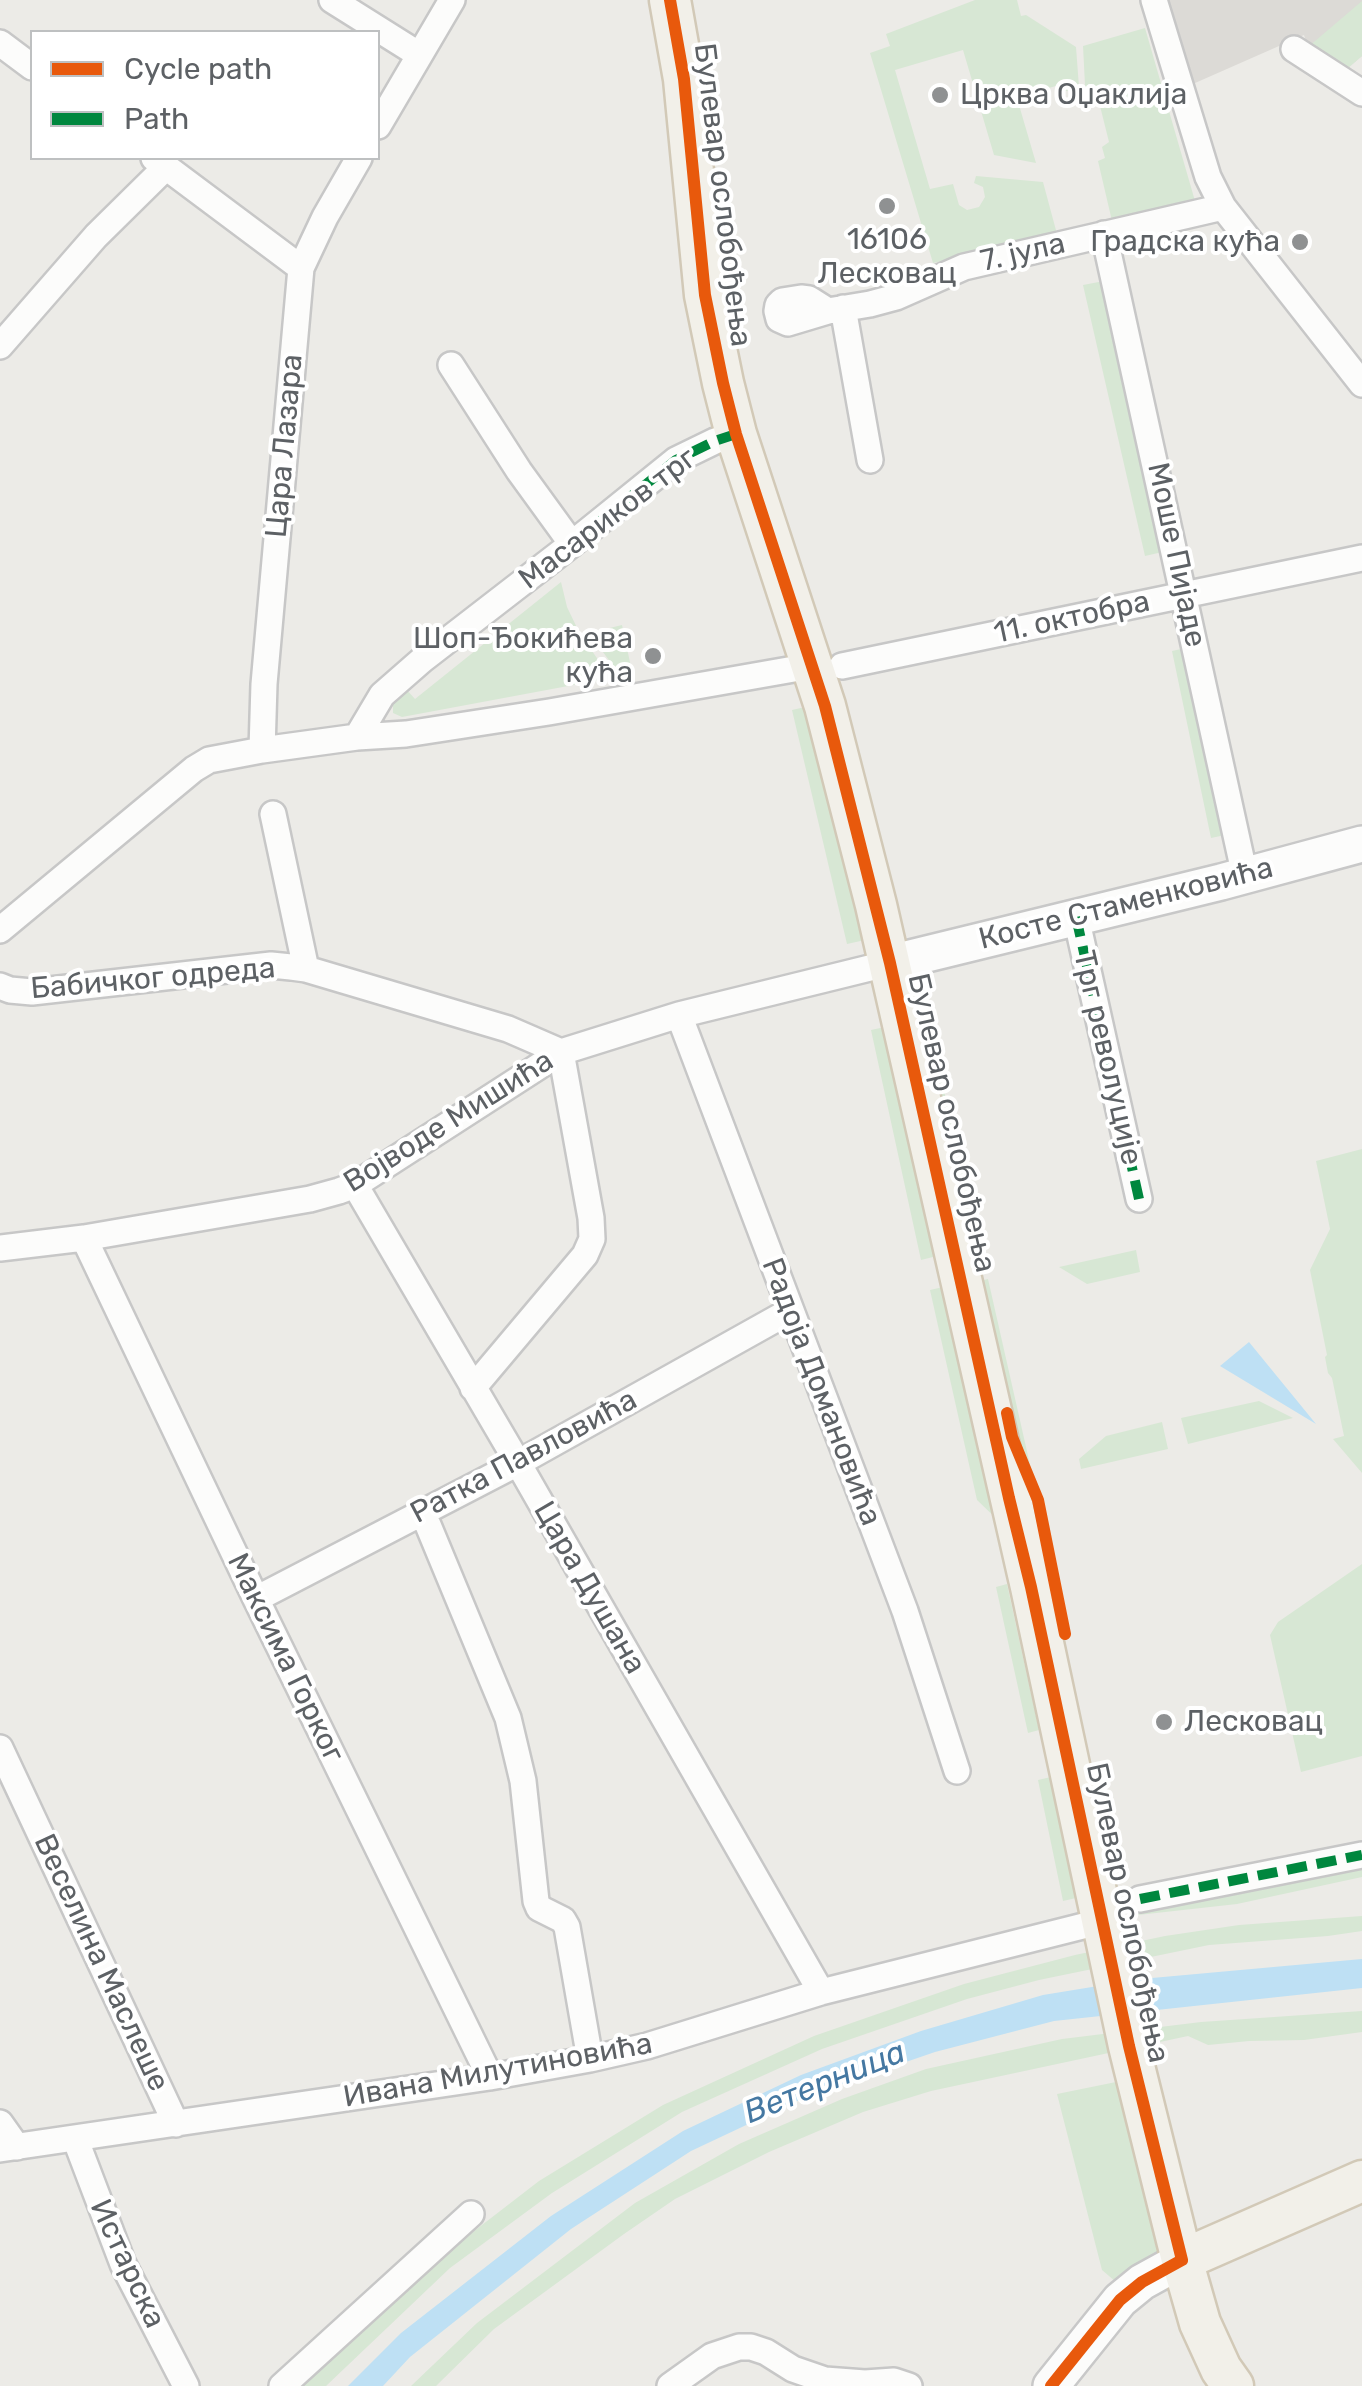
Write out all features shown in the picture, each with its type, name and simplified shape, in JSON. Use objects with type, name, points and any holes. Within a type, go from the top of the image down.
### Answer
[{"type":"main road","name":"Булевар ослобођења","points":[[670,0],[684,78],[705,295],[723,383],[736,434],[826,666],[825,706],[890,963],[1129,2046],[1200,2323],[1233,2386]]},
{"type":"main road","points":[[1182,2260],[1362,2181]]},
{"type":"street","points":[[380,122],[452,0]]},
{"type":"street","points":[[1154,0],[1208,177],[1222,206],[1362,384]]},
{"type":"street","points":[[335,1],[418,54]]},
{"type":"street","points":[[0,43],[30,66]]},
{"type":"street","points":[[1294,49],[1362,93]]},
{"type":"street","name":"Цара Лазара","points":[[262,750],[264,684],[300,268],[359,160]]},
{"type":"street","points":[[0,346],[160,162],[300,268]]},
{"type":"street","name":"7. јула","points":[[870,460],[836,310],[896,297],[964,267],[1222,206]]},
{"type":"street","name":"Моше Пијаде","points":[[1104,234],[1245,876]]},
{"type":"street","name":"Масариков трг","points":[[451,365],[572,544]]},
{"type":"street","name":"Масариков трг","points":[[357,737],[382,696],[422,660],[676,460],[736,434]]},
{"type":"street","name":"11. октобра","points":[[826,666],[1362,558]]},
{"type":"street","points":[[0,930],[194,769],[210,760],[357,737],[406,734],[826,666]]},
{"type":"street","name":"Бабичког одреда","points":[[274,814],[306,969]]},
{"type":"street","name":"Косте Стаменковића","points":[[890,963],[1362,844]]},
{"type":"street","name":"Трг револуције","points":[[1076,917],[1139,1199]]},
{"type":"street","name":"Војводе Мишића","points":[[0,1248],[84,1238],[310,1199],[355,1185],[561,1052],[679,1015],[890,963]]},
{"type":"street","name":"Бабичког одреда","points":[[0,986],[32,992],[271,966],[306,969],[508,1029],[561,1052]]},
{"type":"street","name":"Радоја Домановића","points":[[679,1015],[905,1611],[957,1771]]},
{"type":"street","points":[[473,1388],[584,1255],[592,1239],[561,1052]]},
{"type":"street","name":"Цара Душана","points":[[355,1185],[822,1992]]},
{"type":"street","name":"Максима Горког","points":[[84,1238],[490,2077]]},
{"type":"street","name":"Ратка Павловића","points":[[256,1599],[518,1462],[790,1311]]},
{"type":"street","points":[[421,1513],[508,1718],[523,1781],[536,1901],[539,1908],[563,1920],[568,1927],[590,2058]]},
{"type":"street","name":"Веселина Маслеше","points":[[0,1748],[176,2124]]},
{"type":"street","points":[[1140,1899],[1362,1854]]},
{"type":"street","name":"Ивана Милутиновића","points":[[8,2148],[490,2077],[590,2058],[647,2046],[822,1992],[1106,1934]]},
{"type":"street","points":[[0,2123],[8,2148]]},
{"type":"street","name":"Истарска","points":[[75,2138],[124,2264],[186,2386]]},
{"type":"street","points":[[282,2386],[471,2214]]},
{"type":"street","points":[[1051,2386],[1120,2300],[1142,2282],[1182,2260]]},
{"type":"street","points":[[670,2386],[712,2356],[751,2347],[808,2376],[865,2383],[894,2381],[909,2386]]},
{"type":"shaded area","points":[[1161,0],[1362,0],[1362,56],[1348,68],[1308,47],[1304,35],[1186,87]]},
{"type":"green space","points":[[975,0],[1017,0],[1021,16],[1026,15],[1076,47],[1079,87],[1066,91],[1056,86],[1038,91],[1035,100],[1019,105],[1036,163],[994,155],[963,50],[895,70],[930,189],[953,184],[959,205],[967,210],[979,207],[985,197],[983,187],[974,183],[976,176],[1043,182],[1057,234],[933,263],[870,53],[890,46],[886,34]]},
{"type":"green space","points":[[1362,1],[1362,56],[1348,68],[1308,47]]},
{"type":"green space","points":[[1145,28],[1195,201],[1112,221],[1098,161],[1105,158],[1102,147],[1109,142],[1098,98],[1089,99],[1085,85],[1083,46]]},
{"type":"green space","points":[[1109,280],[1171,550],[1145,556],[1083,285]]},
{"type":"green space","points":[[561,582],[580,634],[611,678],[402,717],[393,713],[393,703],[399,694],[406,689],[415,699]]},
{"type":"green space","points":[[622,625],[634,681],[625,682],[589,633]]},
{"type":"green space","points":[[1190,647],[1230,834],[1211,838],[1172,651]]},
{"type":"green space","points":[[814,705],[874,938],[847,944],[792,710]]},
{"type":"green space","points":[[928,1019],[979,1246],[969,1248],[919,1021]]},
{"type":"green space","points":[[894,1025],[945,1254],[921,1260],[871,1030]]},
{"type":"green space","points":[[1362,1149],[1362,1473],[1333,1439],[1344,1436],[1328,1373],[1310,1270],[1330,1229],[1316,1161]]},
{"type":"green space","points":[[1136,1250],[1140,1272],[1087,1284],[1059,1267]]},
{"type":"green space","points":[[988,1279],[1038,1500],[1012,1437],[977,1282]]},
{"type":"green space","points":[[952,1285],[1006,1528],[977,1500],[930,1290]]},
{"type":"green space","points":[[1259,1401],[1293,1418],[1188,1444],[1181,1418]]},
{"type":"green space","points":[[1162,1422],[1168,1449],[1081,1469],[1079,1459],[1106,1436]]},
{"type":"green space","points":[[1362,1564],[1362,1756],[1301,1772],[1270,1635],[1278,1622]]},
{"type":"green space","points":[[1007,1584],[1039,1730],[1028,1733],[996,1587]]},
{"type":"green space","points":[[1051,1777],[1076,1898],[1063,1901],[1038,1780]]},
{"type":"green space","points":[[1362,1858],[1362,1877],[1237,1904],[1138,1915],[1135,1904]]},
{"type":"green space","points":[[1362,1916],[1362,1931],[1209,1945],[1039,1980],[967,1999],[822,2049],[682,2112],[552,2193],[450,2268],[326,2386],[303,2386],[434,2262],[539,2181],[663,2105],[814,2036],[964,1984],[1075,1955],[1239,1925]]},
{"type":"green space","points":[[1362,2011],[1362,2032],[1304,2040],[1208,2045],[1188,2036],[931,2091],[863,2112],[769,2152],[675,2199],[494,2329],[436,2386],[411,2386],[477,2323],[635,2203],[739,2144],[842,2099],[926,2069],[1062,2039],[1201,2022]]},
{"type":"green space","points":[[1116,2082],[1158,2255],[1116,2282],[1102,2270],[1057,2094]]},
{"type":"water","points":[[1249,1342],[1316,1424],[1220,1366]]},
{"type":"water","name":"Ветерница","points":[[1362,1959],[1362,1988],[1054,2021],[935,2052],[810,2095],[691,2151],[571,2229],[410,2357],[383,2386],[348,2386],[401,2333],[551,2216],[683,2131],[801,2075],[921,2031],[1043,1995],[1141,1979]]},
{"type":"marked path","points":[[572,544],[676,460],[736,434]]},
{"type":"marked path","points":[[1076,917],[1139,1199]]},
{"type":"marked path","points":[[1140,1899],[1362,1855]]},
{"type":"cycle path","points":[[670,0],[684,79],[705,295],[723,383],[825,706],[890,963],[1031,1587],[1129,2046],[1182,2260],[1142,2282],[1120,2300],[1051,2386]]},
{"type":"cycle path","points":[[1007,1413],[1012,1437],[1038,1500],[1065,1634]]},
{"type":"place","name":"Црква Оџаклија","points":[[940,95]]},
{"type":"place","name":"16106 Лесковац","points":[[887,206]]},
{"type":"place","name":"Градска кућа","points":[[1300,242]]},
{"type":"place","name":"Шоп-Ђокићева кућа","points":[[653,656]]},
{"type":"place","name":"Лесковац","points":[[1164,1722]]}]
